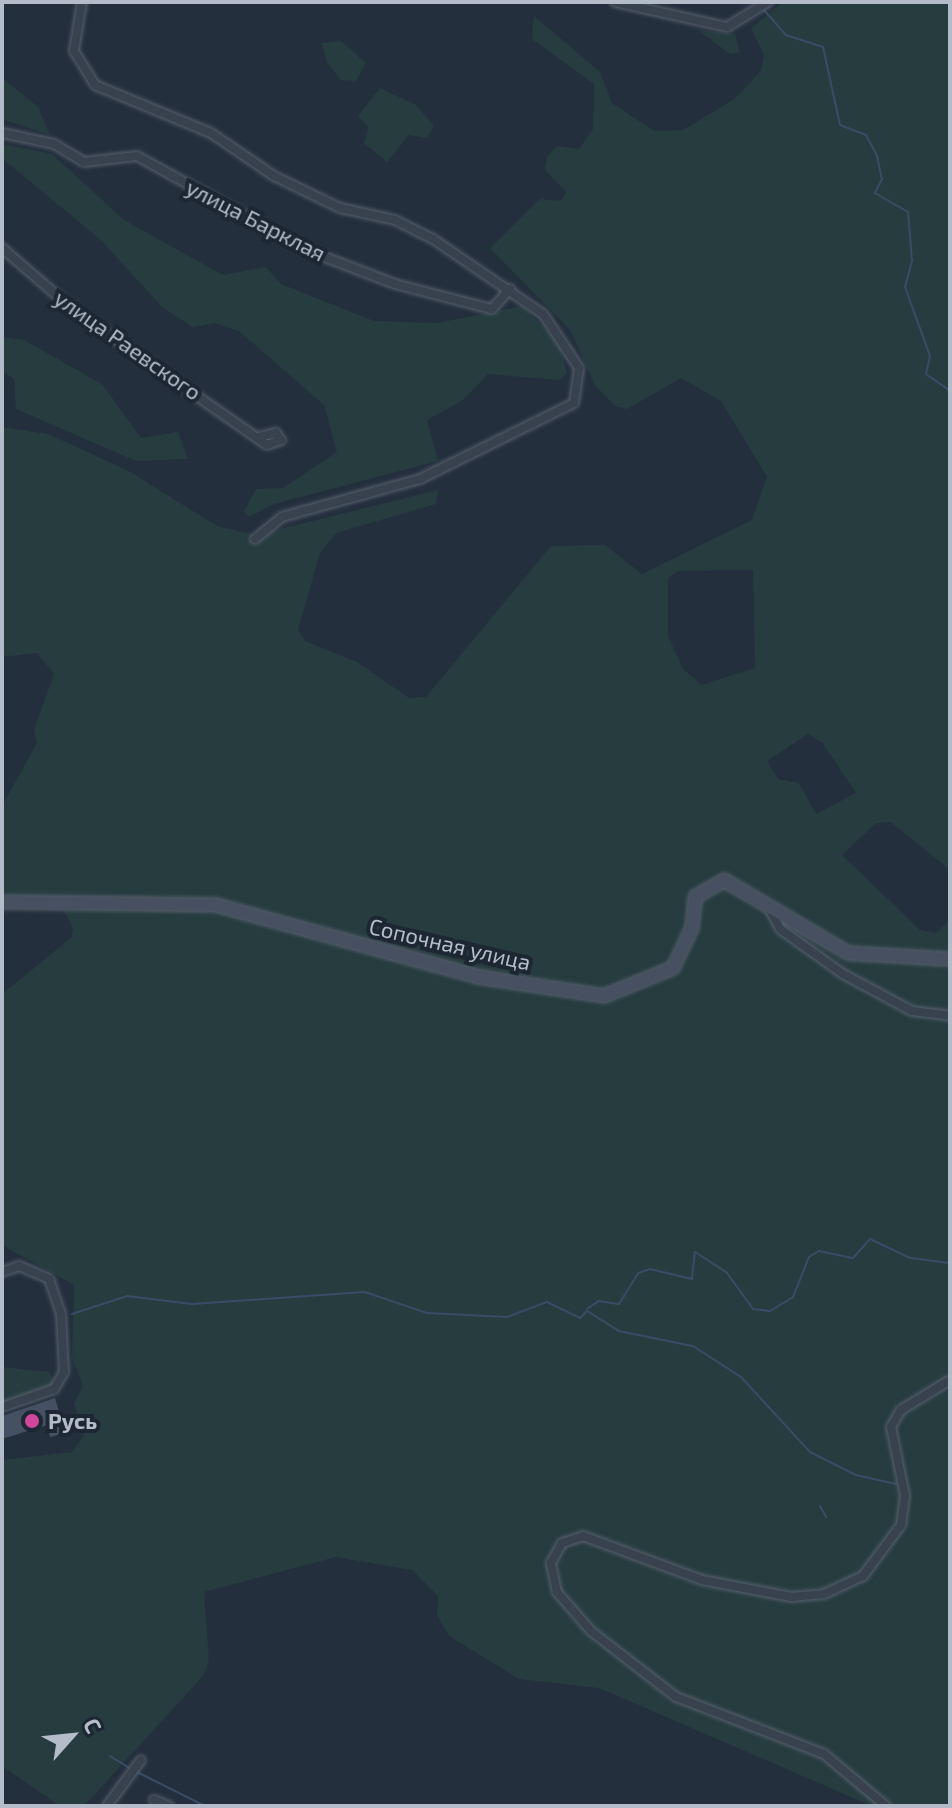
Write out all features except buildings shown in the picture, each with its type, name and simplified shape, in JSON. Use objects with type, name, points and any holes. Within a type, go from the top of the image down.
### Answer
[{"type":"main road","name":"Сопочная улица","points":[[2,902],[106,898],[216,905],[479,977],[604,996],[678,962],[695,897],[708,884],[724,880],[848,953],[950,959]]},
{"type":"street","points":[[82,2],[77,59],[95,85],[211,133],[274,176],[340,208],[411,226],[510,289],[543,314],[574,353],[581,381],[574,403],[420,479],[282,517],[255,539]]},
{"type":"street","points":[[615,2],[727,27],[767,3]]},
{"type":"street","name":"улица Барклая","points":[[2,133],[54,144],[84,162],[137,156],[309,251],[395,284],[492,309],[510,289]]},
{"type":"street","name":"улица Раевского","points":[[2,248],[75,311],[258,437]]},
{"type":"street","points":[[768,906],[780,929],[843,974],[912,1011],[950,1016]]},
{"type":"street","points":[[2,1272],[19,1266],[49,1279],[61,1314],[64,1372],[54,1389],[2,1407]]},
{"type":"street","points":[[886,1806],[824,1754],[676,1697],[591,1631],[557,1592],[551,1563],[562,1543],[583,1536],[702,1580],[791,1597],[824,1594],[863,1576],[901,1525],[905,1496],[891,1427],[901,1410],[950,1380]]},
{"type":"street","points":[[107,1806],[141,1760]]},
{"type":"street","points":[[154,1800],[169,1806]]},
{"type":"green space","points":[[783,2],[950,2],[950,870],[891,822],[876,823],[842,855],[920,930],[937,933],[950,919],[950,1806],[872,1806],[599,1688],[519,1679],[449,1636],[437,1615],[438,1596],[412,1570],[336,1557],[204,1592],[209,1661],[203,1676],[84,1806],[60,1806],[2,1766],[2,1460],[72,1452],[84,1435],[74,1404],[83,1386],[72,1358],[74,1285],[2,1245],[2,994],[71,938],[73,928],[58,898],[2,898],[2,806],[37,743],[34,730],[54,674],[37,653],[2,657],[2,427],[48,434],[127,470],[217,526],[255,535],[438,490],[436,504],[336,533],[320,553],[298,630],[305,641],[357,662],[409,698],[426,697],[551,546],[605,545],[642,574],[752,520],[767,477],[721,401],[681,378],[627,409],[615,406],[595,385],[570,330],[490,248],[540,199],[561,201],[566,192],[545,170],[547,157],[557,146],[579,149],[593,129],[594,84],[532,39],[534,16],[600,72],[612,103],[654,131],[683,130],[733,100],[761,71],[764,55],[751,28]],"holes":[[[753,570],[755,668],[702,685],[683,669],[668,636],[668,578],[678,571]],[[808,734],[822,742],[856,793],[816,814],[799,783],[778,779],[767,761]]]},
{"type":"green space","points":[[698,30],[735,34],[740,52],[730,54]]},
{"type":"green space","points":[[341,41],[366,63],[356,81],[341,80],[327,63],[322,43]]},
{"type":"green space","points":[[2,78],[38,107],[50,135],[2,119]]},
{"type":"green space","points":[[380,88],[416,105],[434,126],[427,138],[409,135],[387,162],[364,143],[369,127],[358,116]]},
{"type":"green space","points":[[2,144],[52,154],[124,220],[223,275],[266,267],[281,284],[374,321],[437,323],[522,306],[558,341],[567,373],[559,380],[488,374],[463,400],[427,420],[438,461],[274,504],[249,517],[244,511],[256,489],[283,488],[337,452],[324,405],[239,331],[215,323],[193,327],[163,308],[101,240],[3,159]]},
{"type":"green space","points":[[2,337],[24,340],[102,384],[141,438],[178,432],[188,459],[136,461],[16,409],[14,379],[2,371]]},
{"type":"green space","points":[[2,1367],[49,1372],[55,1384],[2,1405]]},
{"type":"waterway","points":[[764,10],[786,35],[823,47],[840,125],[866,135],[877,156],[882,179],[875,193],[908,212],[912,261],[905,287],[930,356],[926,374],[950,391]]},
{"type":"waterway","points":[[950,413],[950,427]]},
{"type":"waterway","points":[[587,1309],[599,1301],[619,1304],[638,1273],[650,1269],[692,1279],[695,1252],[727,1273],[753,1309],[770,1311],[793,1297],[809,1257],[819,1251],[853,1258],[870,1239],[910,1258],[950,1263]]},
{"type":"waterway","points":[[72,1314],[127,1296],[192,1304],[365,1292],[427,1313],[507,1317],[547,1302],[580,1318],[587,1311],[619,1331],[693,1346],[741,1377],[810,1452],[856,1475],[896,1484]]},
{"type":"waterway","points":[[820,1506],[826,1517]]},
{"type":"waterway","points":[[110,1756],[129,1768]]},
{"type":"waterway","points":[[135,1771],[205,1806]]},
{"type":"place","name":"Русь","points":[[32,1421]]}]
